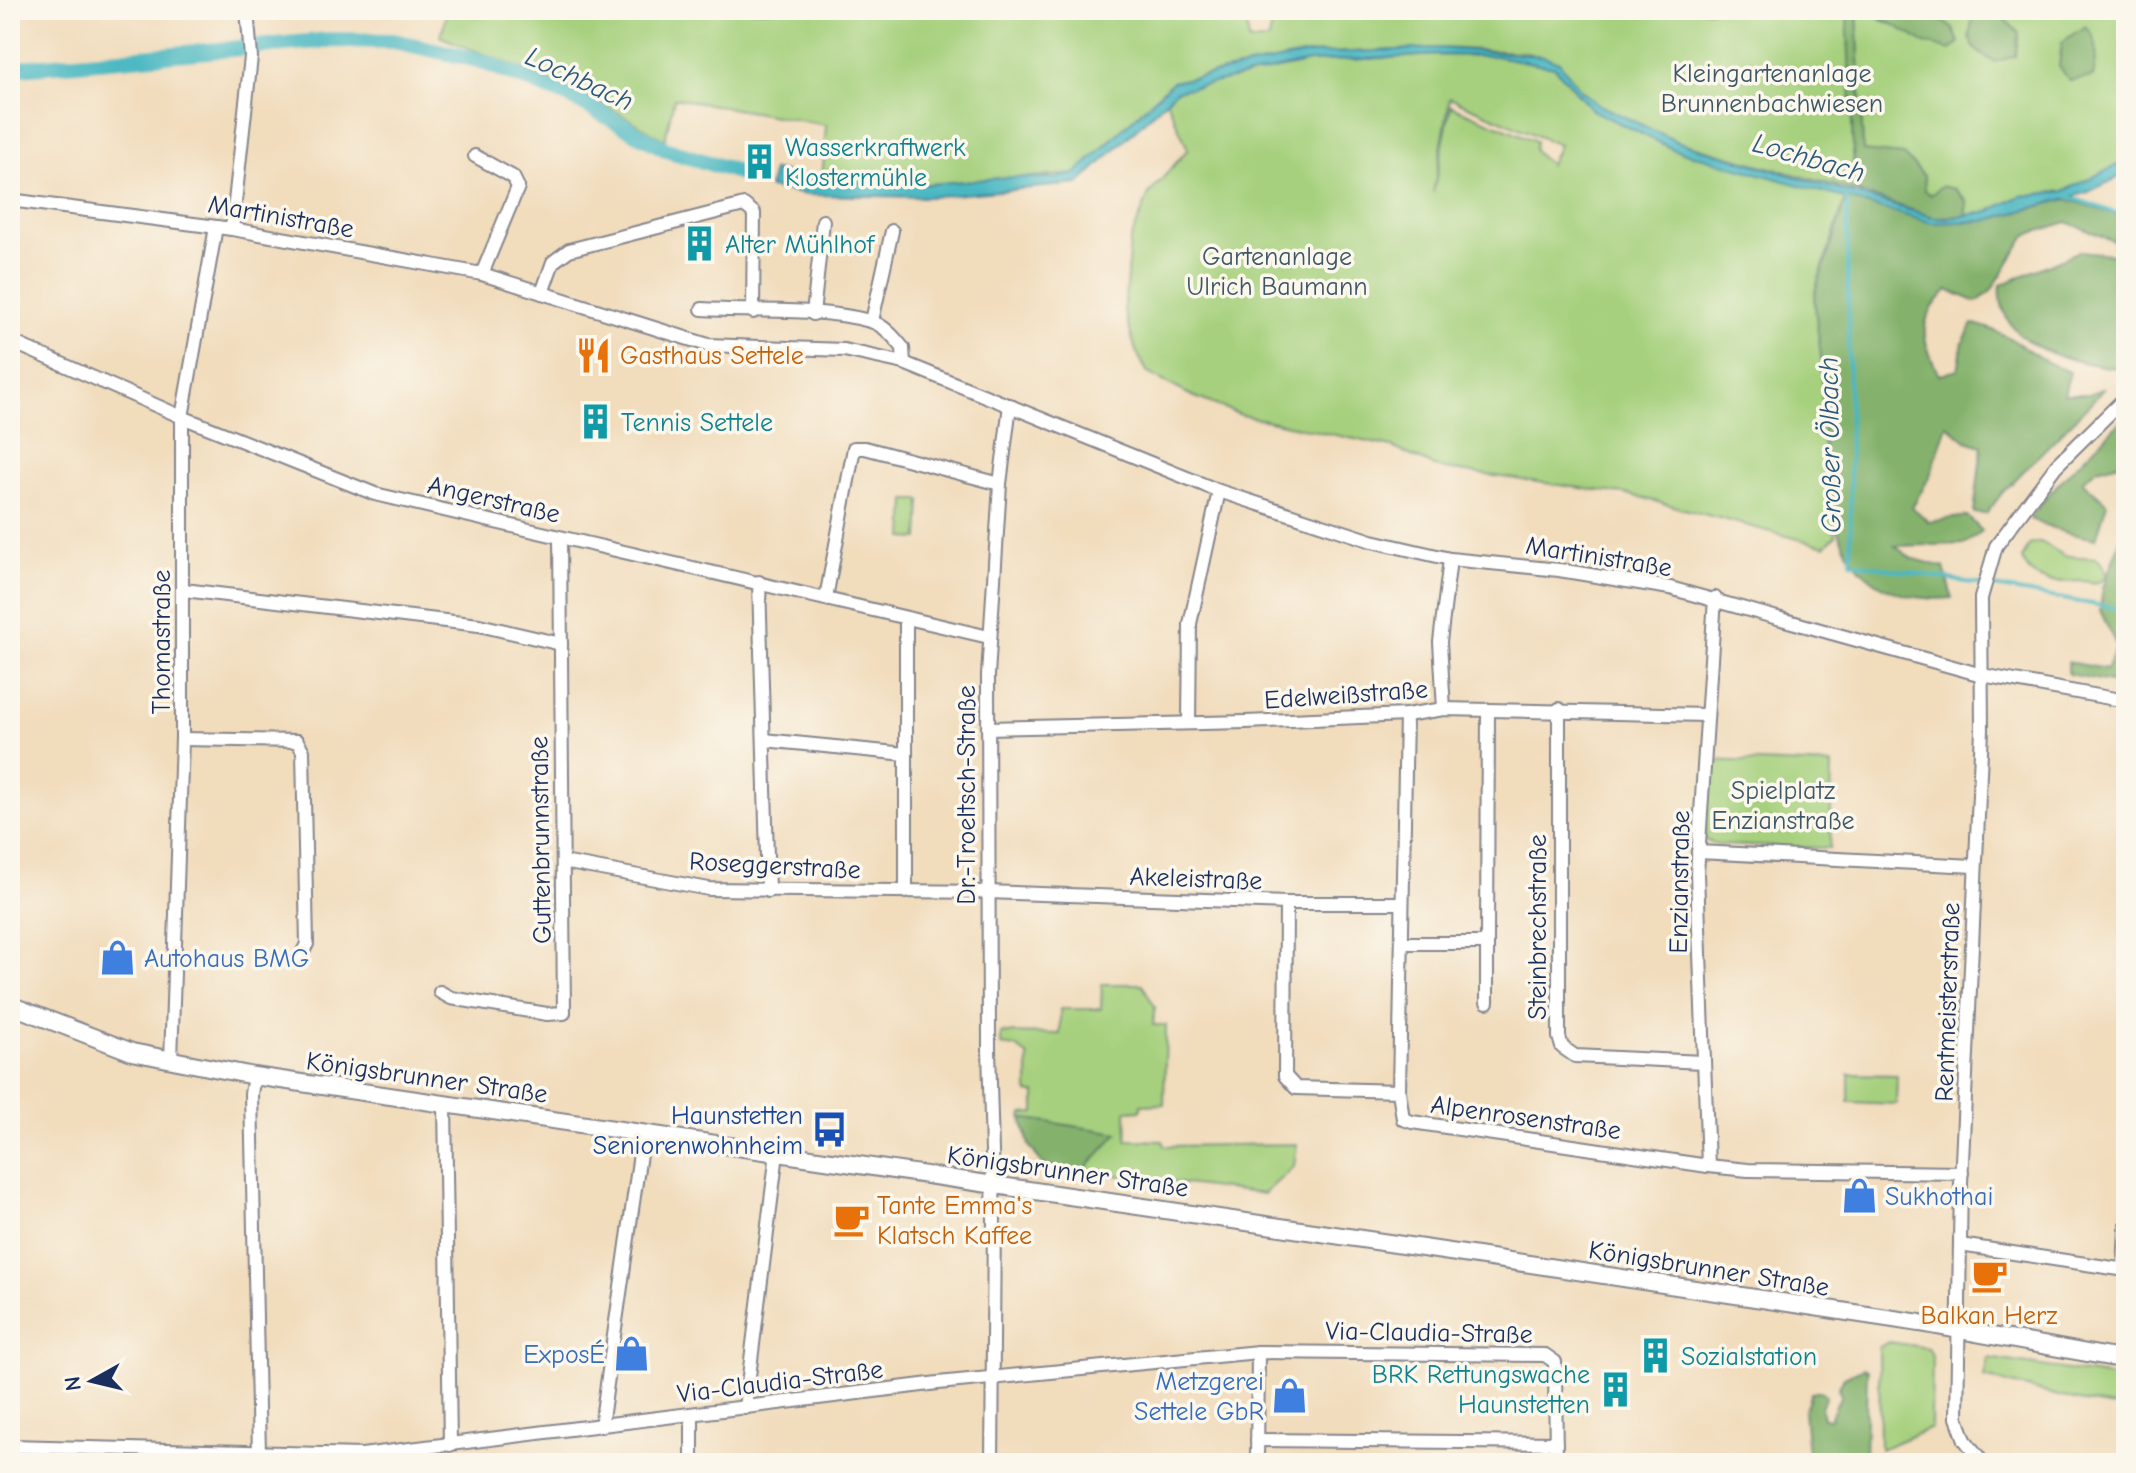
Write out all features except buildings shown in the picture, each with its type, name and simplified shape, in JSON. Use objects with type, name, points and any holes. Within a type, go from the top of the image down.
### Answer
[{"type":"main road","name":"Königsbrunner Straße","points":[[10,1005],[105,1043],[254,1076],[1958,1330],[2126,1360]]},
{"type":"street","points":[[232,229],[251,57],[247,10]]},
{"type":"street","points":[[475,156],[513,177],[518,187],[482,274]]},
{"type":"street","name":"Martinistraße","points":[[10,200],[232,229],[482,274],[708,345],[844,350],[904,363],[1219,491],[1372,541],[1450,559],[1571,571],[1715,598],[1982,675],[2126,701]]},
{"type":"street","points":[[542,293],[553,262],[569,250],[744,205],[754,213],[753,312]]},
{"type":"street","points":[[813,314],[823,221]]},
{"type":"street","name":"Thomastraße","points":[[171,1060],[182,739],[182,417],[216,227]]},
{"type":"street","points":[[872,321],[892,231]]},
{"type":"street","points":[[702,309],[813,314],[872,321],[888,331],[903,348],[904,363]]},
{"type":"street","name":"Angerstraße","points":[[10,341],[182,417],[375,494],[989,637]]},
{"type":"street","points":[[1982,675],[1981,598],[1996,546],[2056,466],[2126,397]]},
{"type":"street","name":"Dr.-Troeltsch-Straße","points":[[992,1463],[989,637],[1000,484],[1010,405]]},
{"type":"street","points":[[826,598],[854,448],[865,448],[1000,484]]},
{"type":"street","points":[[1189,723],[1190,624],[1219,491]]},
{"type":"street","name":"Guttenbrunnstraße","points":[[440,992],[451,998],[547,1014],[564,1013],[560,538]]},
{"type":"street","points":[[1444,709],[1440,642],[1450,559]]},
{"type":"street","points":[[759,582],[768,891]]},
{"type":"street","points":[[184,590],[479,625],[561,644]]},
{"type":"street","name":"Enzianstraße","points":[[1708,1166],[1698,852],[1715,598]]},
{"type":"street","points":[[906,618],[906,892]]},
{"type":"street","name":"Rentmeisterstraße","points":[[1982,675],[1962,1173],[1957,1418],[1965,1440],[1983,1463]]},
{"type":"street","name":"Edelweißstraße","points":[[988,728],[1406,715],[1444,709],[1559,709],[1706,715]]},
{"type":"street","name":"Steinbrechstraße","points":[[1559,709],[1559,1037],[1562,1047],[1575,1056],[1703,1062]]},
{"type":"street","points":[[1487,1002],[1488,710]]},
{"type":"street","points":[[1399,1091],[1406,715]]},
{"type":"street","points":[[182,739],[297,741],[303,751],[307,944],[298,961]]},
{"type":"street","points":[[764,740],[906,754]]},
{"type":"street","points":[[1698,852],[1974,866]]},
{"type":"street","name":"Roseggerstraße","points":[[563,862],[709,889],[988,892]]},
{"type":"street","name":"Akeleistraße","points":[[988,892],[1286,903],[1402,903]]},
{"type":"street","name":"Alpenrosenstraße","points":[[1286,903],[1285,1076],[1296,1088],[1399,1091],[1399,1109],[1403,1119],[1412,1122],[1708,1166],[1748,1170],[1962,1173]]},
{"type":"street","points":[[1402,943],[1487,943]]},
{"type":"street","points":[[254,1076],[251,1094],[259,1453]]},
{"type":"street","points":[[445,1103],[450,1445]]},
{"type":"street","points":[[601,1426],[643,1133]]},
{"type":"street","points":[[745,1408],[777,1153]]},
{"type":"street","points":[[1960,1245],[2125,1270],[2126,1226]]},
{"type":"street","points":[[1257,1463],[1258,1352]]},
{"type":"street","name":"Via-Claudia-Straße","points":[[10,1446],[362,1459],[450,1445],[992,1378],[1258,1352],[1545,1355],[1555,1362],[1556,1443]]},
{"type":"street","points":[[692,1415],[692,1463]]},
{"type":"street","points":[[1257,1440],[1556,1443],[1556,1463]]},
{"type":"green space","name":"Kleingartenanlage Brunnenbachwiesen","points":[[447,10],[1245,10],[1249,42],[1269,40],[1273,10],[1847,10],[1855,191],[1678,142],[1597,104],[1580,89],[1559,62],[1523,52],[1440,48],[1308,54],[1172,82],[1075,174],[928,184],[822,180],[826,125],[674,98],[665,140],[589,96],[441,37]]},
{"type":"green space","points":[[1847,10],[1857,10],[1863,151],[1903,155],[1924,176],[1925,190],[1931,195],[1941,186],[1955,189],[1967,202],[1965,216],[1933,217],[1855,191]]},
{"type":"green space","points":[[1857,10],[1868,10],[1886,22],[1953,29],[1940,20],[1945,10],[1974,10],[1969,39],[1997,12],[1978,10],[2126,10],[2126,161],[2064,191],[2021,196],[1989,211],[1965,216],[1967,201],[1955,189],[1931,195],[1924,190],[1924,176],[1863,152]]},
{"type":"green space","points":[[1868,10],[1945,10],[1941,20],[1953,29],[1959,42],[1951,50],[1925,43]]},
{"type":"green space","points":[[1974,10],[1997,12],[2019,33],[2015,56],[1995,62],[1974,47],[1970,36]]},
{"type":"green space","points":[[2085,26],[2096,43],[2093,77],[2070,81],[2059,66],[2062,42]]},
{"type":"green space","name":"Gartenanlage Ulrich Baumann","points":[[1439,55],[1496,56],[1555,67],[1592,110],[1675,150],[1846,197],[1815,291],[1820,329],[1827,498],[1836,535],[1825,546],[1631,495],[1438,468],[1392,447],[1241,415],[1190,395],[1148,373],[1136,351],[1124,310],[1130,242],[1149,194],[1188,149],[1166,99],[1176,91],[1310,62]],"holes":[[[1450,98],[1559,145],[1550,165],[1534,150],[1536,141],[1451,106],[1433,193]]]},
{"type":"green space","points":[[1846,197],[1932,223],[1984,221],[2067,199],[2117,215],[2126,224],[2126,246],[2067,222],[2026,235],[1991,291],[1977,302],[1948,290],[1926,320],[1928,350],[1939,375],[1958,370],[1963,342],[1973,324],[2000,333],[2045,361],[2070,372],[2064,394],[2089,394],[2105,388],[2003,492],[1986,514],[1974,513],[1982,446],[1966,441],[1947,425],[1930,476],[1912,507],[1929,522],[1967,516],[1982,531],[1966,544],[1895,546],[1911,558],[1944,567],[1952,598],[1906,595],[1873,580],[1850,556],[1835,523],[1823,446],[1822,368],[1815,296]]},
{"type":"green space","points":[[2080,251],[2120,255],[2126,260],[2126,360],[2115,368],[2076,361],[2038,347],[2010,323],[2002,306],[2001,285]]},
{"type":"green space","points":[[2126,415],[2126,461],[2097,469],[2082,481],[2107,503],[2096,539],[2063,532],[2030,519],[2064,478]]},
{"type":"green space","points":[[906,500],[921,500],[919,539],[904,538]]},
{"type":"green space","points":[[2126,537],[2126,685],[2068,674],[2068,662],[2106,669],[2117,647],[2100,610],[2103,588],[2121,538]]},
{"type":"green space","points":[[2041,542],[2065,556],[2097,558],[2106,570],[2105,578],[2099,582],[2039,579],[2022,559],[2029,545]]},
{"type":"green space","name":"Spielplatz Enzianstraße","points":[[1708,760],[1832,765],[1830,848],[1717,845],[1705,840]]},
{"type":"green space","points":[[1102,984],[1142,984],[1155,1007],[1153,1025],[1166,1025],[1164,1104],[1141,1105],[1141,1110],[1126,1111],[1127,1140],[1163,1141],[1165,1146],[1297,1144],[1294,1166],[1264,1194],[1044,1166],[1029,1145],[1022,1118],[1023,1114],[1035,1113],[1035,1093],[1028,1093],[1028,1056],[1016,1047],[1001,1045],[1001,1033],[1060,1034],[1060,1009],[1101,1009]]},
{"type":"green space","points":[[1849,1074],[1897,1075],[1896,1104],[1849,1102]]},
{"type":"green space","points":[[1022,1118],[1118,1133],[1083,1171],[1044,1166],[1029,1145]]},
{"type":"green space","points":[[1889,1342],[1928,1348],[1932,1355],[1931,1428],[1880,1449],[1879,1347]]},
{"type":"green space","points":[[1988,1358],[2126,1379],[2126,1409],[2078,1401],[1984,1377]]},
{"type":"green space","points":[[1863,1368],[1867,1370],[1865,1463],[1809,1463],[1804,1412],[1811,1393],[1821,1391],[1826,1396],[1821,1407],[1823,1418],[1830,1419],[1841,1395],[1838,1389],[1844,1377]]},
{"type":"water","points":[[1440,48],[1544,56],[1559,62],[1580,89],[1597,104],[1678,142],[1933,217],[1950,218],[1989,211],[2021,196],[2064,191],[2126,161],[2126,174],[2086,193],[1984,221],[1932,223],[1675,150],[1592,110],[1555,67],[1496,56],[1439,55],[1310,62],[1176,91],[1079,184],[929,197],[807,195],[769,188],[773,170],[842,183],[928,184],[1011,177],[1056,178],[1075,174],[1172,82],[1308,54]]},
{"type":"waterway","name":"Lochbach","points":[[10,69],[329,40],[394,41],[478,60],[573,98],[667,150],[741,173]]},
{"type":"waterway","name":"Großer Ölbach","points":[[1847,196],[1851,562],[2126,610]]},
{"type":"waterway","points":[[2067,196],[2118,214],[2126,221]]},
{"type":"place","name":"Wasserkraftwerk Klostermühle","points":[[759,162]]},
{"type":"place","name":"Alter Mühlhof","points":[[699,244]]},
{"type":"place","name":"Gasthaus Settele","points":[[594,355]]},
{"type":"place","name":"Tennis Settele","points":[[595,422]]},
{"type":"place","name":"Autohaus BMG","points":[[118,958]]},
{"type":"place","name":"Haunstetten Seniorenwohnheim","points":[[829,1130]]},
{"type":"place","name":"Sukhothai","points":[[1859,1196]]},
{"type":"place","name":"Tante Emma's Klatsch Kaffee","points":[[851,1220]]},
{"type":"place","name":"Balkan Herz","points":[[1989,1276]]},
{"type":"place","name":"ExposÉ","points":[[631,1354]]},
{"type":"place","name":"Sozialstation","points":[[1655,1356]]},
{"type":"place","name":"BRK Rettungswache Haunstetten","points":[[1616,1389]]},
{"type":"place","name":"Metzgerei Settele GbR","points":[[1290,1396]]}]
